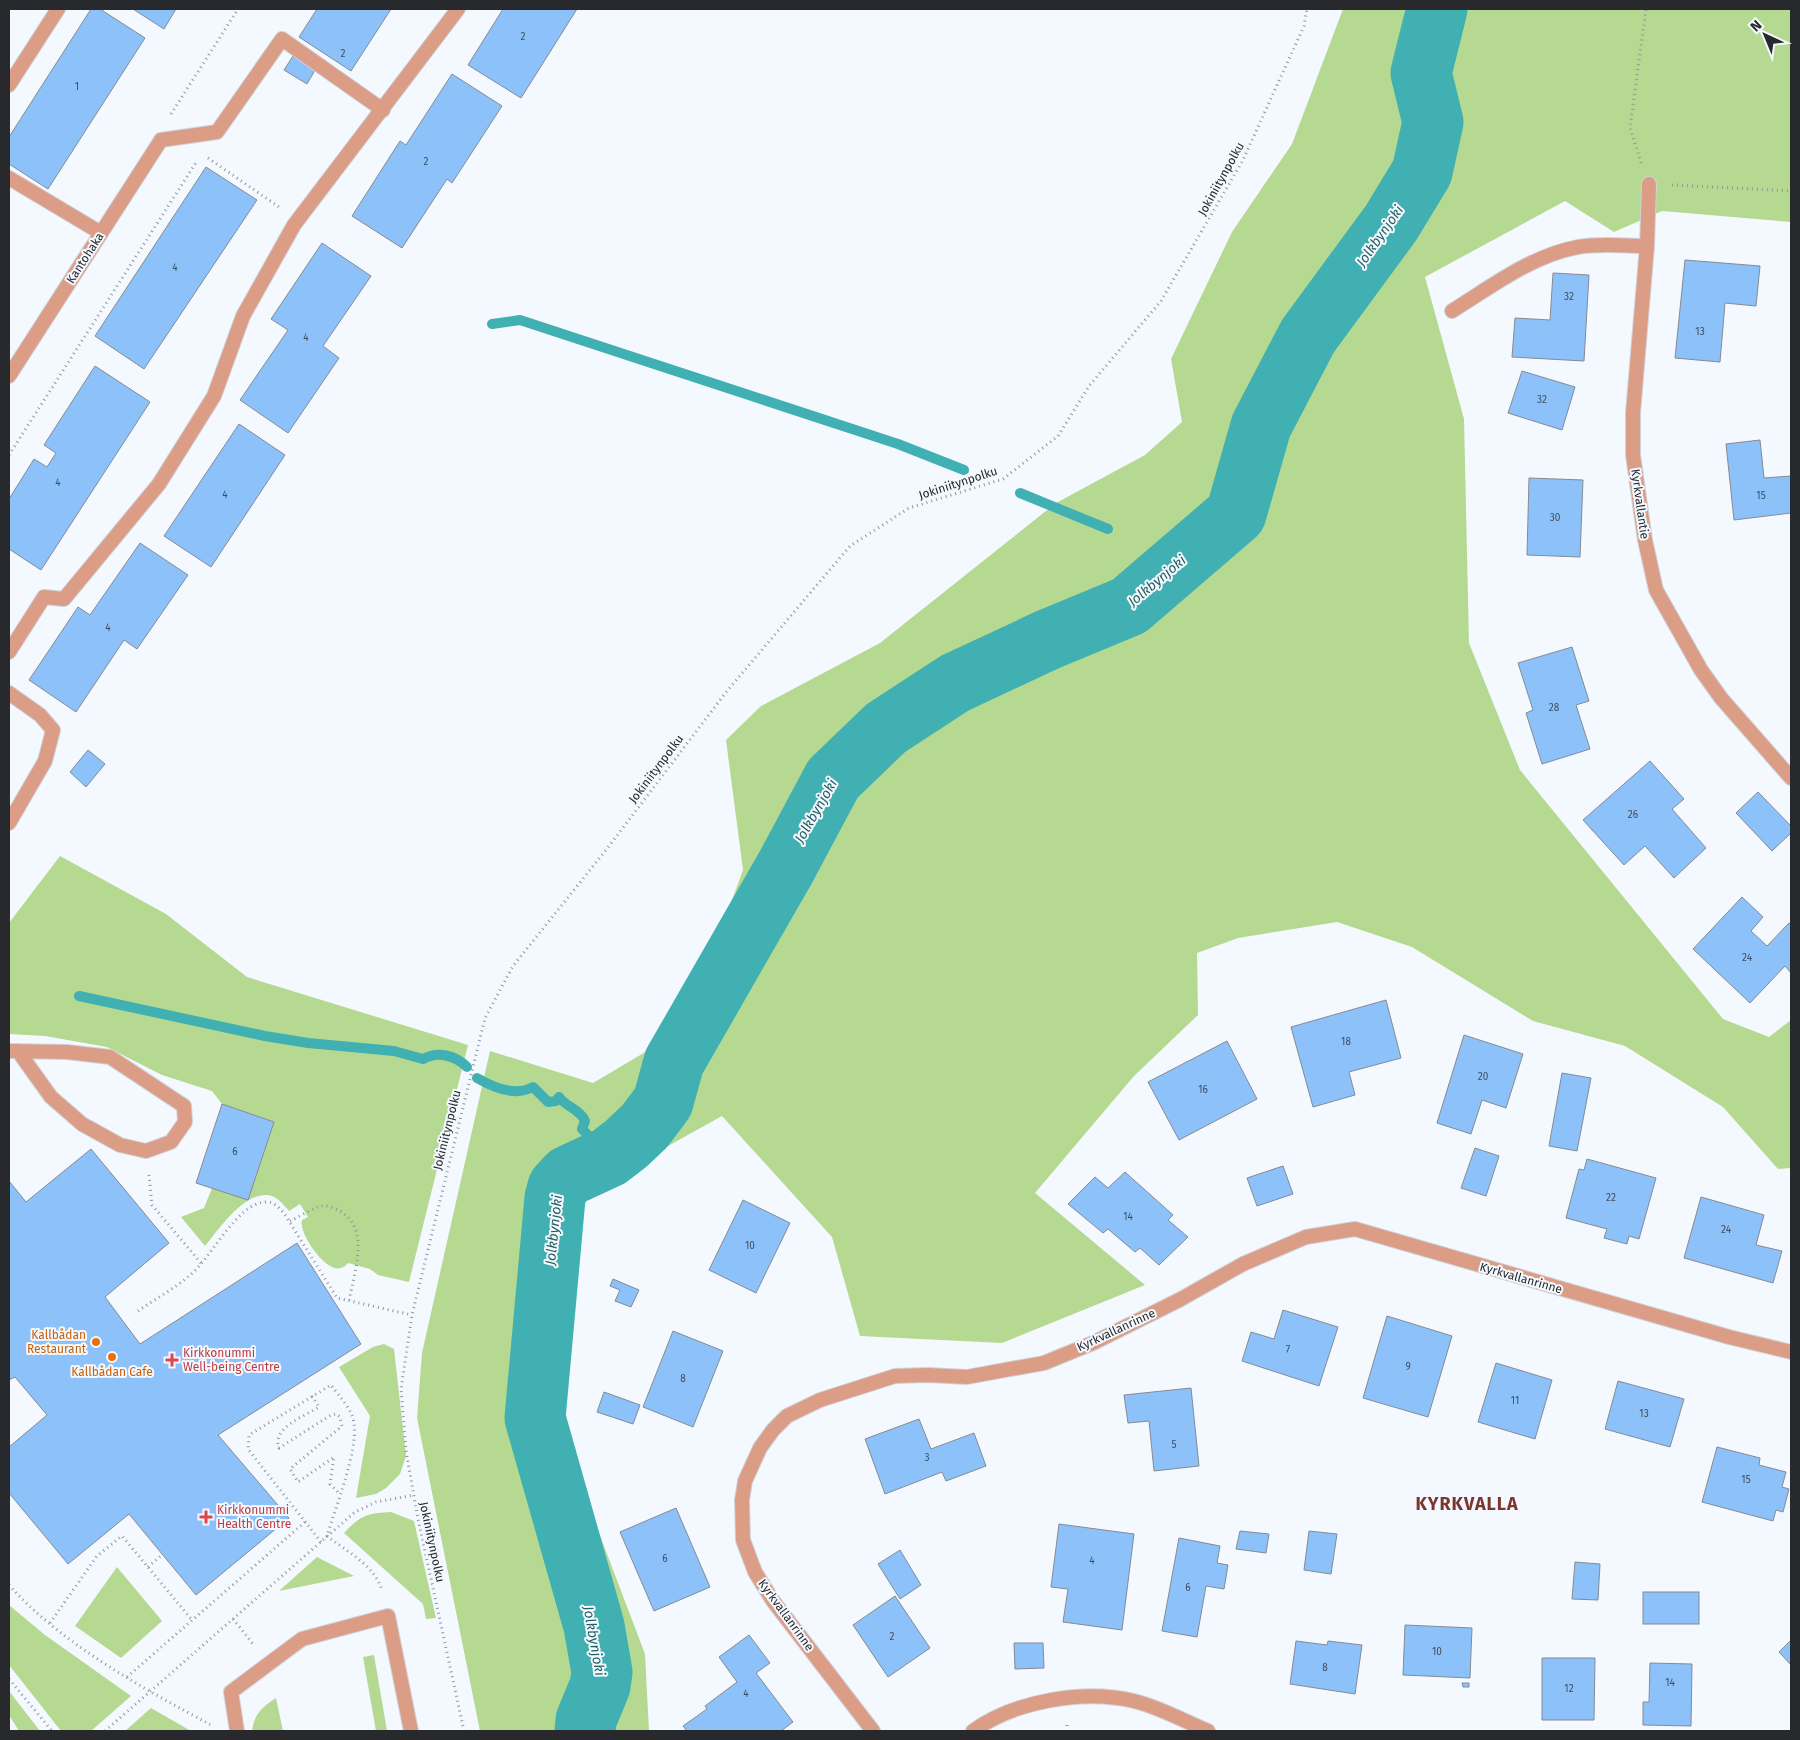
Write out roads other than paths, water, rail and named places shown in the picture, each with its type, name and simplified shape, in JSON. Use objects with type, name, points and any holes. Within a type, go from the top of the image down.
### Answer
[{"type":"street","points":[[9,85],[58,9]]},
{"type":"street","points":[[9,652],[44,598],[64,599],[160,484],[214,396],[243,316],[298,220],[458,9]]},
{"type":"street","name":"Kantohaka","points":[[9,376],[161,140],[217,132],[282,39],[382,110]]},
{"type":"street","points":[[9,178],[101,233]]},
{"type":"street","name":"Kyrkvallantie","points":[[1649,184],[1647,246],[1633,413],[1633,456],[1645,540],[1656,590],[1691,654],[1721,698],[1791,778]]},
{"type":"street","points":[[1452,311],[1530,263],[1552,254],[1579,247],[1647,246]]},
{"type":"street","points":[[9,693],[40,715],[52,730],[45,761],[9,823]]},
{"type":"street","points":[[13,1051],[67,1052],[110,1058],[184,1106],[185,1122],[171,1142],[146,1151],[120,1144],[82,1124],[51,1097],[13,1051]]},
{"type":"street","name":"Kyrkvallanrinne","points":[[873,1731],[773,1601],[755,1572],[743,1540],[742,1500],[745,1481],[760,1448],[787,1416],[820,1400],[895,1376],[928,1375],[967,1378],[1044,1363],[1093,1343],[1163,1308],[1243,1264],[1306,1237],[1356,1229],[1729,1337],[1791,1352]]},
{"type":"street","points":[[237,1731],[231,1692],[302,1639],[388,1616],[410,1731]]},
{"type":"street","points":[[973,1731],[991,1718],[1034,1703],[1102,1696],[1135,1702],[1208,1731]]},
{"type":"waterway","name":"Jolkbynjoki","points":[[585,1731],[586,1720],[600,1686],[602,1672],[594,1626],[535,1418],[555,1198],[558,1187],[568,1176],[609,1157],[626,1144],[645,1126],[663,1102],[674,1062],[786,867],[833,779],[886,728],[955,683],[1047,640],[1129,606],[1236,514],[1261,426],[1308,336],[1391,223],[1422,172],[1433,122],[1421,73],[1437,9]]},
{"type":"waterway","points":[[492,324],[520,320],[898,444],[964,470]]},
{"type":"waterway","points":[[1020,493],[1108,529]]},
{"type":"waterway","points":[[79,996],[265,1036],[308,1043],[394,1051],[423,1059],[435,1055],[452,1057],[467,1067]]},
{"type":"waterway","points":[[477,1078],[505,1090],[519,1091],[533,1087],[548,1102],[556,1101],[559,1097],[583,1117],[585,1121],[582,1129],[609,1157]]},
{"type":"place","name":"Kallbådan Restaurant","points":[[96,1342]]},
{"type":"place","name":"Kallbådan Cafe","points":[[112,1357]]},
{"type":"place","name":"Kirkkonummi Well-being Centre","points":[[172,1360]]},
{"type":"place","name":"Kirkkonummi Health Centre","points":[[206,1517]]},
{"type":"district","name":"KYRKVALLA","points":[[1467,1504]]}]
